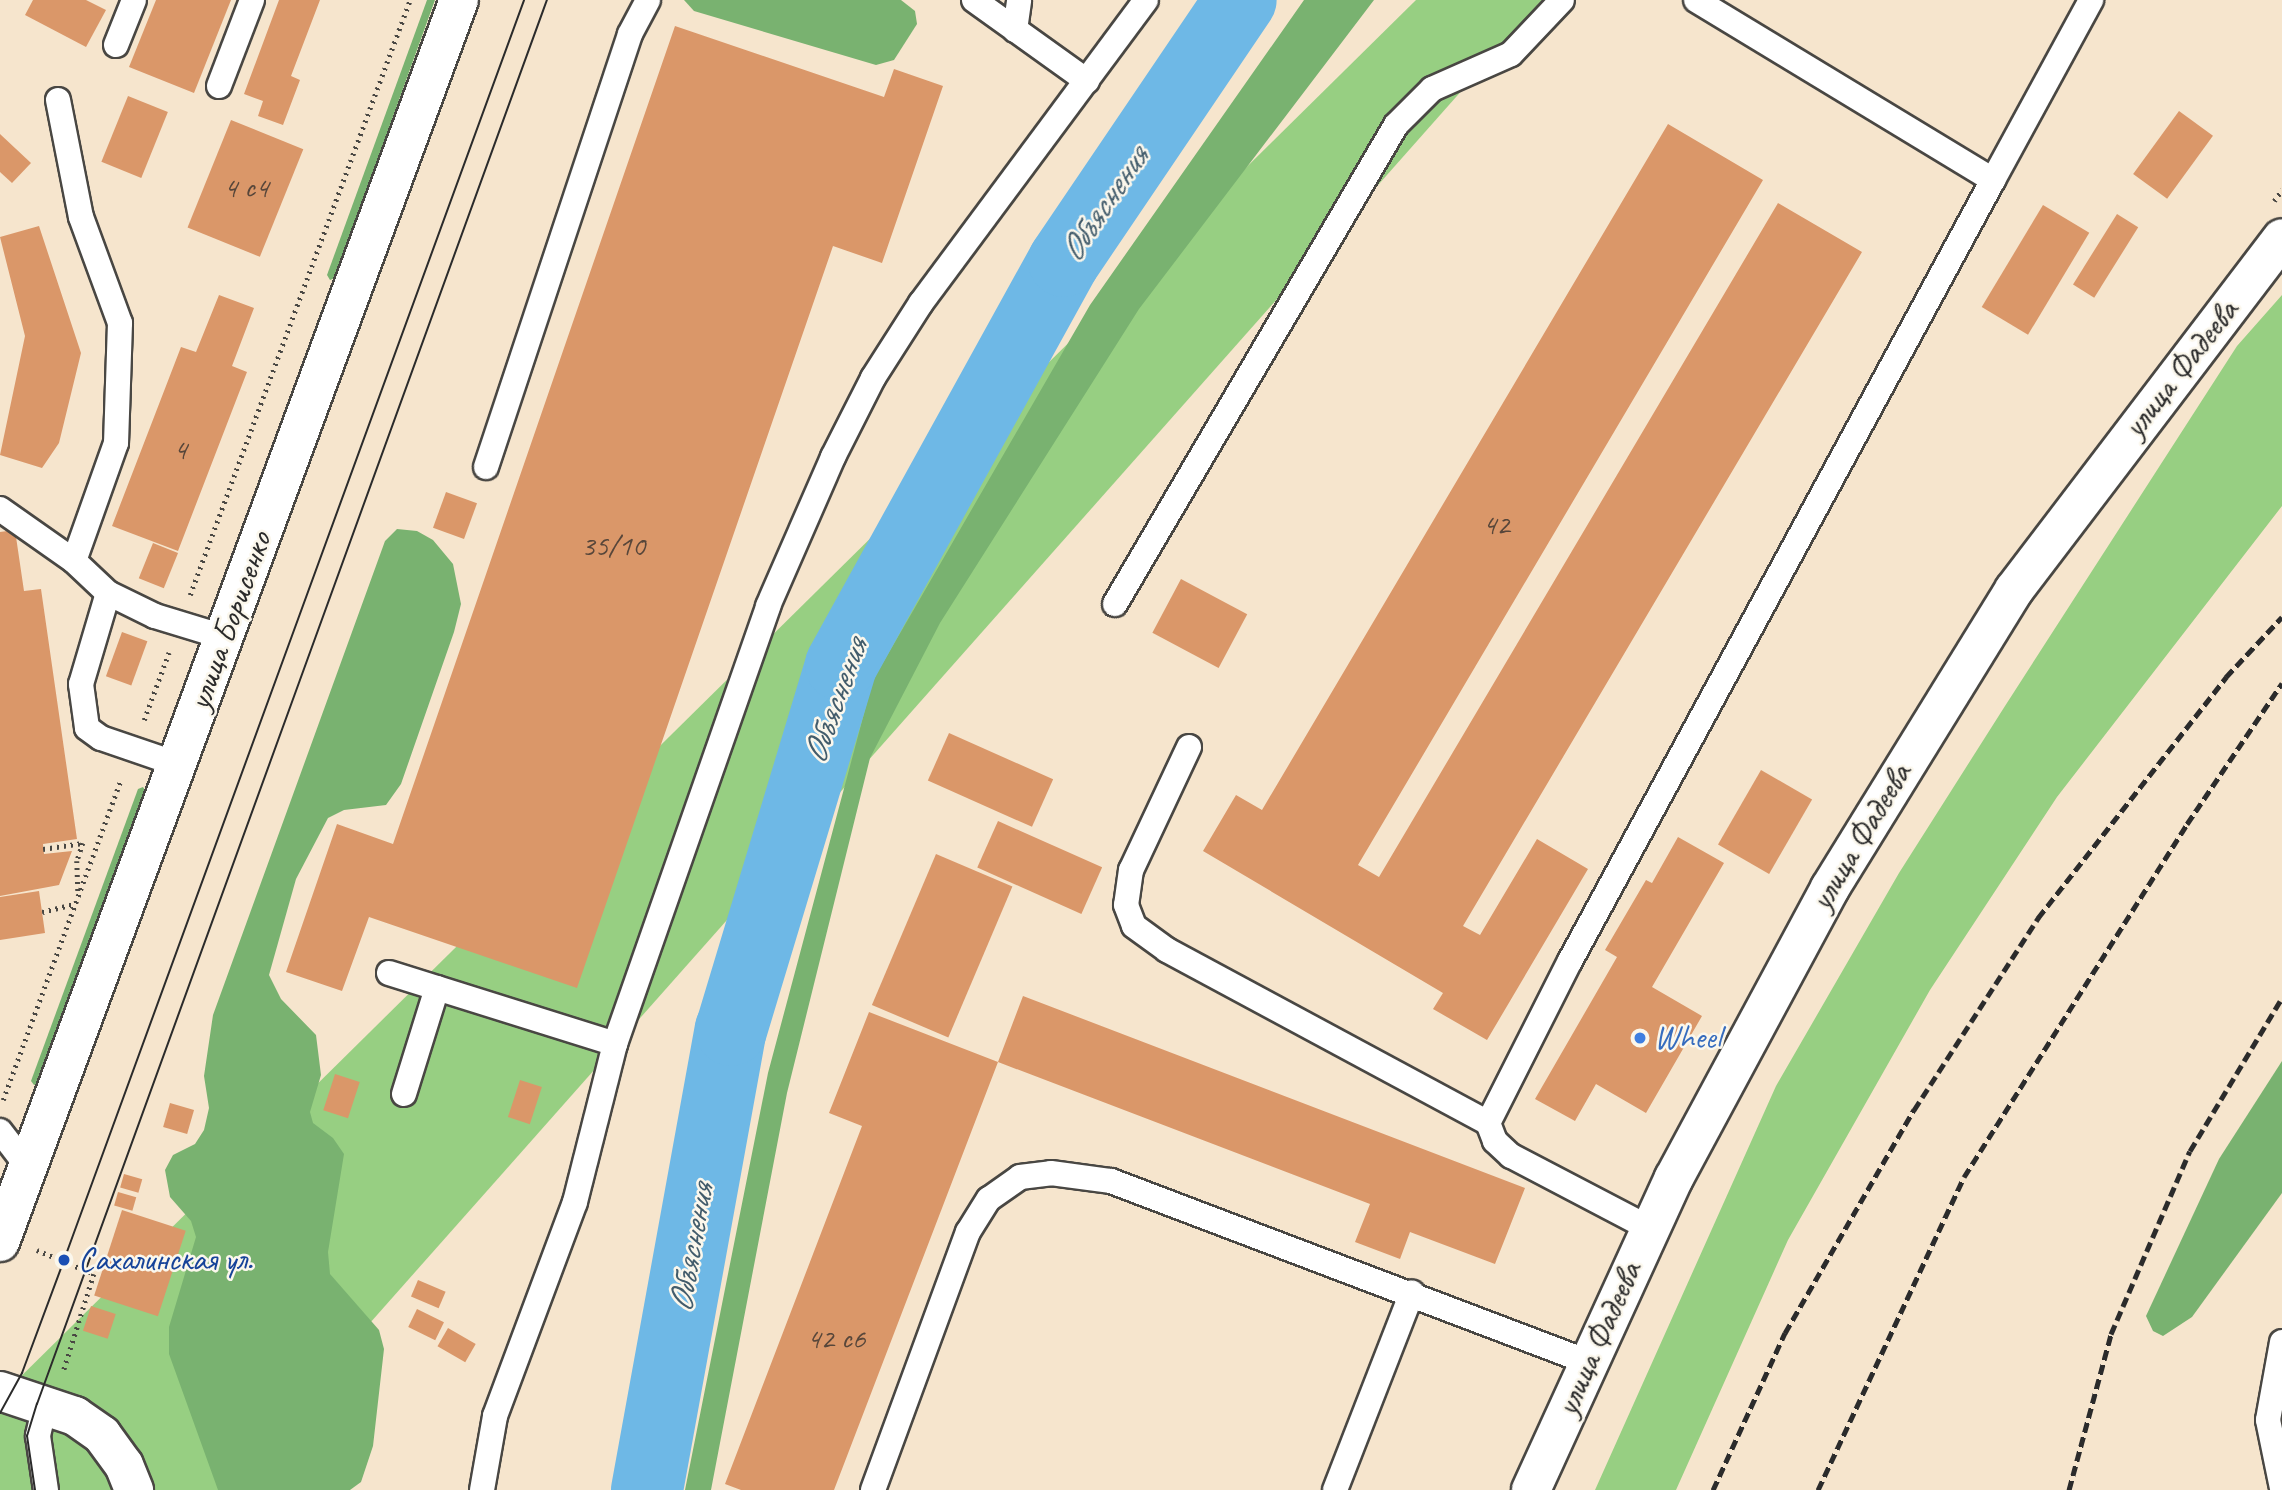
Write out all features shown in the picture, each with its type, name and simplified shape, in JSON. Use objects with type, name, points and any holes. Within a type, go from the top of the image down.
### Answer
[{"type":"main road","name":"улица Борисенко","points":[[0,1242],[459,0]]},
{"type":"main road","name":"улица Фадеева","points":[[1531,1490],[1649,1228],[1762,1008],[1956,681],[2075,508],[2282,238]]},
{"type":"main road","points":[[0,1391],[75,1416],[102,1435],[124,1465],[134,1490]]},
{"type":"lane","points":[[116,45],[134,0]]},
{"type":"lane","points":[[219,86],[252,0]]},
{"type":"lane","points":[[486,467],[630,34],[648,0]]},
{"type":"lane","points":[[974,0],[1087,81]]},
{"type":"lane","points":[[1015,30],[1019,0]]},
{"type":"lane","points":[[482,1490],[495,1416],[575,1202],[615,1044],[768,606],[833,457],[873,378],[921,303],[1146,0]]},
{"type":"lane","points":[[1115,604],[1396,124],[1432,89],[1511,54],[1562,0]]},
{"type":"lane","points":[[1696,0],[1993,180]]},
{"type":"lane","points":[[1488,1124],[1570,961],[2091,0]]},
{"type":"lane","points":[[58,100],[81,216],[120,323],[116,443],[74,561]]},
{"type":"lane","points":[[0,509],[74,561],[108,593],[180,623],[224,637]]},
{"type":"lane","points":[[108,593],[81,684],[87,728],[101,738],[177,764]]},
{"type":"lane","points":[[1189,747],[1131,870],[1126,905],[1133,926],[1167,950],[1488,1124],[1495,1141],[1511,1156],[1649,1228]]},
{"type":"lane","points":[[389,973],[615,1044]]},
{"type":"lane","points":[[404,1094],[437,988]]},
{"type":"lane","points":[[0,1131],[27,1166]]},
{"type":"lane","points":[[873,1490],[968,1232],[989,1199],[1020,1177],[1051,1173],[1111,1181],[1588,1362]]},
{"type":"lane","points":[[1335,1490],[1412,1293]]},
{"type":"lane","points":[[2282,1342],[2268,1420],[2276,1474],[2282,1488]]},
{"type":"lane","points":[[46,1490],[38,1436],[48,1407]]},
{"type":"path","points":[[0,1108],[410,0]]},
{"type":"path","points":[[43,849],[83,844],[77,861],[78,897]]},
{"type":"path","points":[[42,912],[76,904]]},
{"type":"path","points":[[48,1407],[94,1275],[64,1261]]},
{"type":"green space","points":[[427,0],[435,0],[335,278],[330,280],[327,275]]},
{"type":"green space","points":[[684,0],[901,0],[915,11],[917,24],[894,60],[876,65],[694,11]]},
{"type":"green space","points":[[1304,0],[1374,0],[1139,309],[940,623],[870,758],[787,1093],[711,1490],[685,1490],[768,1073],[873,680],[1090,305]]},
{"type":"green space","points":[[1416,0],[1542,0],[222,1490],[0,1490],[0,1397]]},
{"type":"green space","points":[[2282,295],[2282,506],[2057,797],[1930,990],[1788,1240],[1676,1490],[1595,1490],[1776,1086],[1899,873],[2005,706],[2237,346]]},
{"type":"green space","points":[[397,529],[417,531],[433,540],[453,564],[461,604],[454,632],[401,784],[386,805],[344,810],[328,818],[296,879],[269,975],[281,999],[316,1035],[321,1075],[310,1112],[313,1123],[333,1138],[344,1154],[328,1252],[330,1274],[379,1330],[384,1349],[373,1446],[361,1482],[350,1490],[218,1490],[169,1354],[169,1327],[196,1237],[191,1221],[170,1197],[165,1170],[173,1155],[195,1144],[204,1130],[209,1108],[204,1076],[213,1015],[385,541]]},
{"type":"green space","points":[[143,787],[146,792],[38,1084],[34,1085],[31,1081],[138,789]]},
{"type":"green space","points":[[2282,1061],[2282,1193],[2192,1317],[2163,1336],[2153,1331],[2146,1316],[2219,1159]]},
{"type":"building","points":[[33,0],[86,0],[106,10],[86,47],[25,15]]},
{"type":"building","points":[[156,0],[231,0],[194,93],[129,67]]},
{"type":"building","points":[[279,0],[320,0],[291,76],[300,80],[283,125],[258,116],[263,101],[244,94]]},
{"type":"building","points":[[675,26],[884,97],[894,69],[943,86],[882,263],[833,246],[577,988],[369,917],[342,991],[286,972],[337,824],[393,844]]},
{"type":"building","points":[[128,96],[168,112],[141,178],[101,162]]},
{"type":"building","points":[[2179,111],[2213,136],[2167,199],[2133,174]]},
{"type":"building","points":[[231,120],[303,149],[260,257],[188,228]]},
{"type":"building","points":[[1668,124],[1763,180],[1358,865],[1379,877],[1778,203],[1862,252],[1463,926],[1480,935],[1537,839],[1588,869],[1487,1040],[1433,1009],[1443,993],[1203,851],[1236,795],[1262,810]]},
{"type":"building","points":[[0,134],[31,163],[12,183],[0,172]]},
{"type":"building","points":[[2043,205],[2089,233],[2028,335],[1982,307]]},
{"type":"building","points":[[2117,214],[2138,227],[2094,298],[2073,284]]},
{"type":"building","points":[[39,226],[81,353],[59,443],[42,468],[0,455],[25,336],[0,237]]},
{"type":"building","points":[[219,295],[254,308],[232,366],[247,372],[178,551],[112,526],[181,347],[196,352]]},
{"type":"building","points":[[446,492],[477,503],[464,539],[433,528]]},
{"type":"building","points":[[15,530],[24,591],[41,589],[77,839],[43,844],[44,854],[72,851],[59,885],[0,896],[0,532]]},
{"type":"building","points":[[153,543],[178,553],[164,588],[139,578]]},
{"type":"building","points":[[1181,579],[1247,614],[1219,668],[1152,633]]},
{"type":"building","points":[[122,632],[147,641],[131,685],[106,676]]},
{"type":"building","points":[[949,733],[1053,779],[1032,827],[928,781]]},
{"type":"building","points":[[1761,770],[1812,800],[1769,874],[1718,844]]},
{"type":"building","points":[[998,821],[1102,867],[1081,914],[977,868]]},
{"type":"building","points":[[1678,837],[1724,863],[1652,987],[1702,1016],[1646,1113],[1596,1084],[1575,1121],[1535,1099],[1617,957],[1605,950],[1646,880],[1652,883]]},
{"type":"building","points":[[936,854],[1012,886],[948,1037],[872,1005]]},
{"type":"building","points":[[39,891],[45,933],[0,940],[0,897]]},
{"type":"building","points":[[1023,996],[1525,1188],[1495,1264],[1410,1232],[1400,1259],[1355,1242],[1370,1204],[998,1062]]},
{"type":"building","points":[[869,1012],[998,1062],[834,1490],[741,1490],[725,1484],[862,1126],[829,1113]]},
{"type":"building","points":[[335,1074],[360,1082],[348,1118],[323,1110]]},
{"type":"building","points":[[520,1080],[542,1087],[530,1124],[508,1117]]},
{"type":"building","points":[[170,1103],[194,1110],[187,1134],[163,1127]]},
{"type":"building","points":[[124,1174],[142,1179],[138,1193],[120,1187]]},
{"type":"building","points":[[118,1192],[136,1197],[132,1211],[114,1205]]},
{"type":"building","points":[[122,1210],[186,1231],[158,1316],[94,1296]]},
{"type":"building","points":[[418,1280],[446,1292],[439,1308],[411,1297]]},
{"type":"building","points":[[91,1306],[116,1314],[108,1339],[83,1331]]},
{"type":"building","points":[[417,1309],[444,1322],[435,1340],[408,1327]]},
{"type":"building","points":[[448,1328],[476,1344],[465,1362],[438,1346]]},
{"type":"waterway","name":"Объяснения","points":[[647,1490],[731,1030],[841,665],[1064,261],[1241,0]]},
{"type":"tram line","points":[[0,1413],[22,1373],[64,1260],[524,0]]},
{"type":"tram line","points":[[35,1490],[27,1436],[37,1404],[547,0]]},
{"type":"railway","points":[[1713,1490],[1785,1333],[1914,1110],[2038,918],[2226,677],[2282,617]]},
{"type":"railway","points":[[1818,1490],[1964,1177],[2187,824],[2282,683]]},
{"type":"railway","points":[[2069,1490],[2111,1334],[2190,1151],[2282,998]]},
{"type":"place","name":"Wheel","points":[[1640,1038]]},
{"type":"place","name":"Сахалинская ул.","points":[[64,1260]]}]
